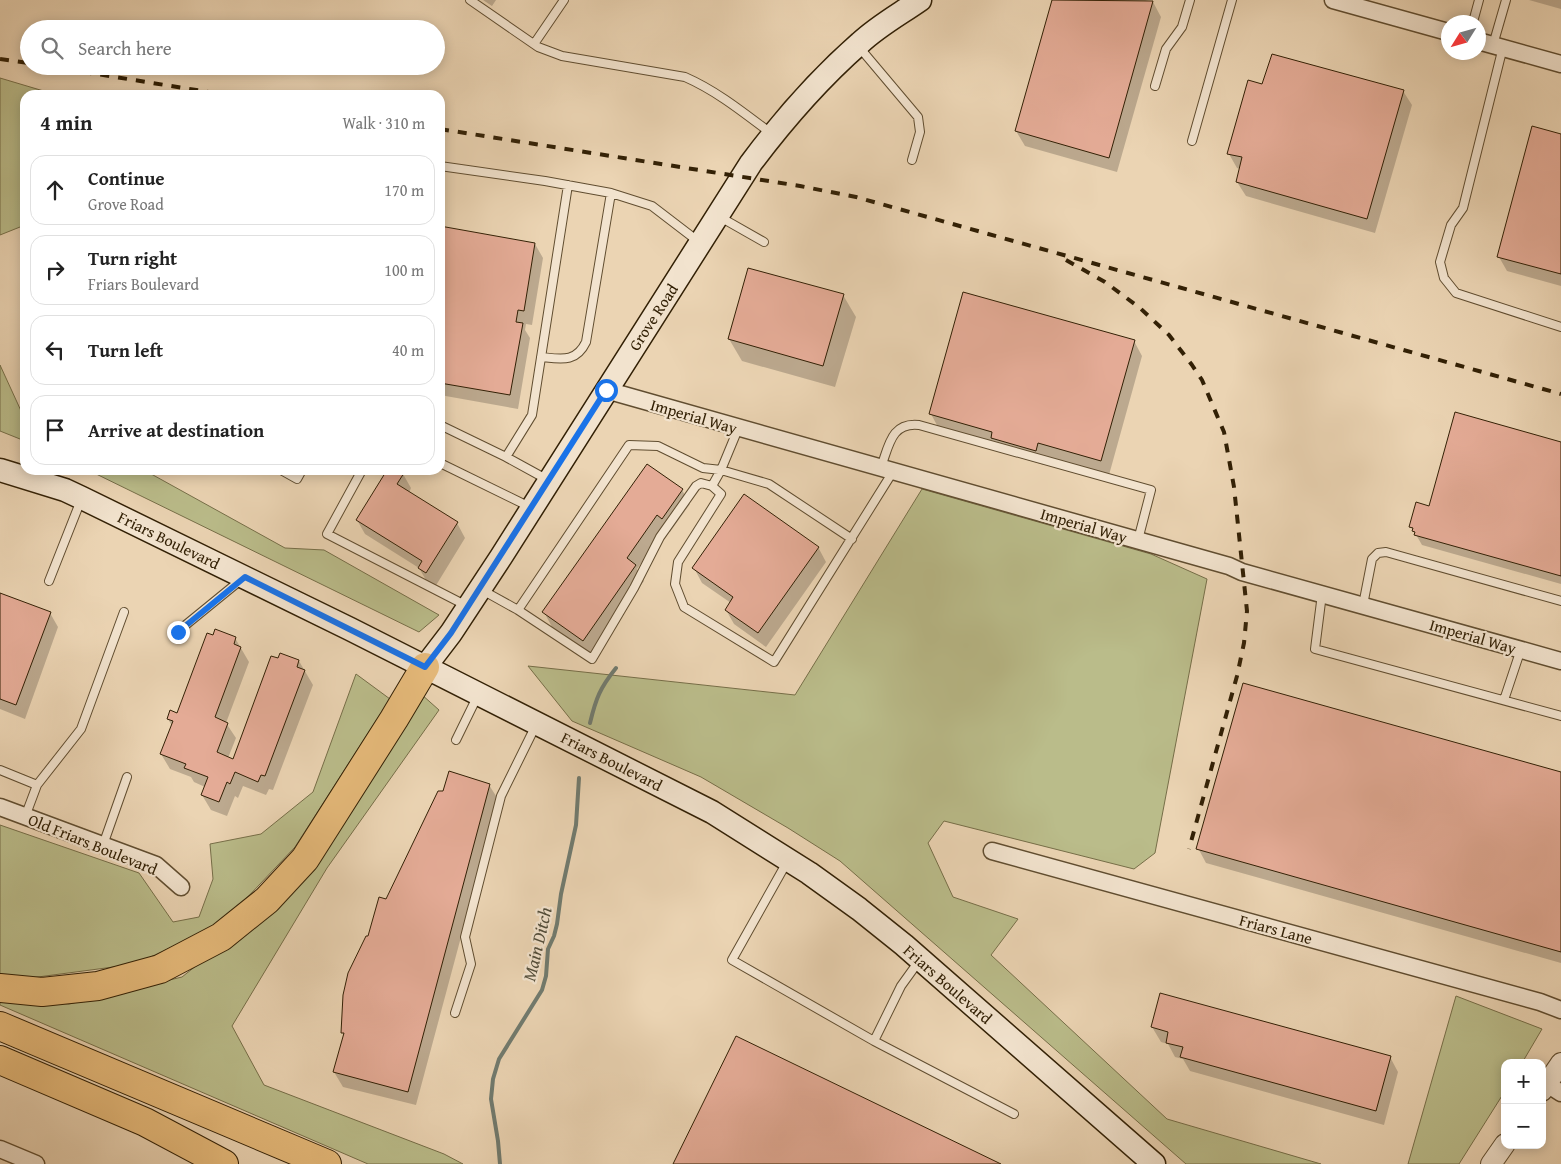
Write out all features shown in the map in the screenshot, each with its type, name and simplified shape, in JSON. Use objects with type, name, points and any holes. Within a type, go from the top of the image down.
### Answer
[{"type":"highway","points":[[0,988],[42,992],[98,986],[160,969],[221,937],[267,900],[305,859],[425,667]]},
{"type":"highway","points":[[0,1026],[327,1164]]},
{"type":"highway","points":[[0,1060],[145,1122],[224,1164]]},
{"type":"main road","name":"Grove Road","points":[[425,667],[451,633],[474,598],[701,243],[741,176],[772,134],[822,78],[857,45],[880,26],[920,0]]},
{"type":"main road","name":"Friars Boulevard","points":[[0,470],[65,490],[82,498],[245,577],[712,812],[788,860],[859,909],[920,959],[1153,1164]]},
{"type":"street","points":[[1333,0],[1441,30]]},
{"type":"street","points":[[1492,44],[1561,64]]},
{"type":"street","name":"Imperial Way","points":[[606,390],[1561,661]]},
{"type":"street","name":"Old Friars Boulevard","points":[[0,808],[156,865],[181,887]]},
{"type":"street","name":"Friars Lane","points":[[992,851],[1511,994],[1561,1010]]},
{"type":"street","points":[[1550,1089],[1561,1062]]},
{"type":"street","points":[[0,1149],[36,1164]]},
{"type":"street","points":[[1491,1164],[1502,1149]]},
{"type":"lane","points":[[470,0],[534,44],[562,56],[685,77],[701,84],[724,98],[772,134]]},
{"type":"lane","points":[[534,44],[564,0]]},
{"type":"lane","points":[[1155,86],[1166,49],[1182,27],[1190,0]]},
{"type":"lane","points":[[1192,141],[1232,0]]},
{"type":"lane","points":[[1475,15],[1479,0]]},
{"type":"lane","points":[[1506,0],[1492,44],[1463,208],[1451,226],[1440,262],[1444,278],[1456,293],[1561,326]]},
{"type":"lane","points":[[857,45],[918,117],[920,132],[912,160]]},
{"type":"lane","points":[[445,167],[568,185],[652,206],[701,243]]},
{"type":"lane","points":[[506,457],[532,415],[568,185]]},
{"type":"lane","points":[[541,357],[562,359],[573,357],[581,352],[586,342],[610,194]]},
{"type":"lane","points":[[718,216],[764,242]]},
{"type":"lane","points":[[359,475],[327,534],[474,598],[518,610],[592,659],[634,588],[665,529],[696,486],[701,483],[712,486],[721,494],[678,562],[675,584],[684,607],[774,662],[852,539],[888,469],[896,431],[901,426],[909,424],[919,425],[1151,490],[1138,540]]},
{"type":"lane","points":[[445,427],[549,480]]},
{"type":"lane","points":[[712,486],[721,470],[738,429]]},
{"type":"lane","points":[[518,610],[629,445],[658,446],[703,468],[721,470],[769,484],[852,539]]},
{"type":"lane","points":[[445,465],[532,508]]},
{"type":"lane","points":[[49,581],[82,498]]},
{"type":"lane","points":[[1363,605],[1372,559],[1378,553],[1386,552],[1561,601]]},
{"type":"lane","points":[[178,632],[245,577]]},
{"type":"lane","points":[[1322,593],[1315,649],[1561,716]]},
{"type":"lane","points":[[25,817],[37,784],[81,729],[124,612]]},
{"type":"lane","points":[[1504,700],[1520,649]]},
{"type":"lane","points":[[456,740],[478,694]]},
{"type":"lane","points":[[455,1013],[471,964],[465,937],[501,796],[537,724]]},
{"type":"lane","points":[[0,770],[37,784]]},
{"type":"lane","points":[[102,845],[127,777]]},
{"type":"lane","points":[[788,860],[732,960],[874,1041],[1014,1114]]},
{"type":"lane","points":[[874,1041],[901,986],[920,959]]},
{"type":"green space","points":[[0,78],[40,90],[20,90],[20,227],[0,235]]},
{"type":"green space","points":[[0,365],[20,409],[20,439],[0,431]]},
{"type":"green space","points":[[98,475],[153,475],[285,548],[324,550],[439,615],[419,632]]},
{"type":"green space","points":[[922,489],[1151,554],[1207,579],[1155,853],[1134,869],[944,821],[928,843],[953,897],[1018,919],[991,955],[1167,1119],[1321,1164],[1186,1164],[840,861],[701,777],[572,721],[528,666],[795,695]]},
{"type":"green space","points":[[356,674],[390,699],[295,847],[224,922],[136,964],[0,982],[0,825],[139,873],[173,922],[199,917],[213,879],[210,844],[261,834],[313,792]]},
{"type":"green space","points":[[421,694],[439,710],[327,868],[232,1026],[264,1085],[444,1154],[463,1164],[368,1164],[0,1005],[0,999],[69,1004],[182,977],[299,884]]},
{"type":"green space","points":[[1456,996],[1542,1029],[1524,1059],[1501,1059],[1501,1097],[1459,1164],[1408,1164]]},
{"type":"building","points":[[1052,0],[1153,1],[1109,158],[1015,131]]},
{"type":"building","points":[[1272,54],[1404,90],[1367,219],[1236,182],[1242,157],[1227,154],[1248,80],[1262,84]]},
{"type":"building","points":[[1532,126],[1561,134],[1561,274],[1497,257]]},
{"type":"building","points":[[445,227],[535,243],[524,311],[518,310],[516,322],[523,323],[510,395],[445,384]]},
{"type":"building","points":[[748,268],[844,294],[823,366],[728,339]]},
{"type":"building","points":[[963,292],[1135,340],[1101,461],[1038,443],[1036,451],[991,438],[992,432],[929,414]]},
{"type":"building","points":[[1455,412],[1561,442],[1561,576],[1414,535],[1413,528],[1409,527],[1416,502],[1429,506]]},
{"type":"building","points":[[647,464],[683,489],[662,519],[657,515],[627,558],[636,565],[583,641],[542,612]]},
{"type":"building","points":[[384,475],[403,475],[397,484],[458,522],[426,573],[418,568],[422,561],[356,520]]},
{"type":"building","points":[[744,494],[819,547],[758,633],[725,610],[733,597],[692,568]]},
{"type":"building","points":[[0,593],[51,612],[16,705],[0,699]]},
{"type":"building","points":[[215,629],[236,637],[234,644],[241,647],[215,717],[228,723],[217,752],[233,759],[271,656],[278,658],[280,653],[299,660],[297,667],[305,670],[265,776],[261,775],[258,782],[235,772],[230,784],[227,782],[219,802],[201,795],[208,777],[184,768],[186,764],[160,754],[173,721],[167,719],[170,710],[177,713],[207,633],[213,635]]},
{"type":"building","points":[[1243,683],[1561,772],[1561,952],[1196,849]]},
{"type":"building","points":[[449,771],[490,784],[408,1092],[333,1072],[344,1033],[341,1033],[343,995],[348,973],[366,936],[368,936],[379,897],[386,899],[438,791],[443,791]]},
{"type":"building","points":[[1160,993],[1391,1056],[1376,1111],[1180,1057],[1183,1047],[1166,1043],[1168,1032],[1151,1027]]},
{"type":"building","points":[[736,1036],[1001,1164],[673,1164]]},
{"type":"waterway","name":"Main Ditch","points":[[590,723],[599,694],[616,668]]},
{"type":"waterway","name":"Main Ditch","points":[[500,1164],[491,1099],[493,1079],[499,1059],[542,990],[546,976],[548,949],[557,924],[561,894],[576,825],[579,778]]},
{"type":"railway","points":[[0,59],[20,62]]},
{"type":"railway","points":[[103,75],[196,90]]},
{"type":"railway","points":[[445,130],[800,186],[856,197],[1561,394]]},
{"type":"railway","points":[[1066,260],[1105,282],[1140,308],[1169,335],[1202,380],[1224,432],[1234,487],[1247,611],[1244,643],[1237,676],[1189,849]]},
{"type":"route","points":[[178,632],[245,577],[425,667],[451,633],[606,390]]}]
